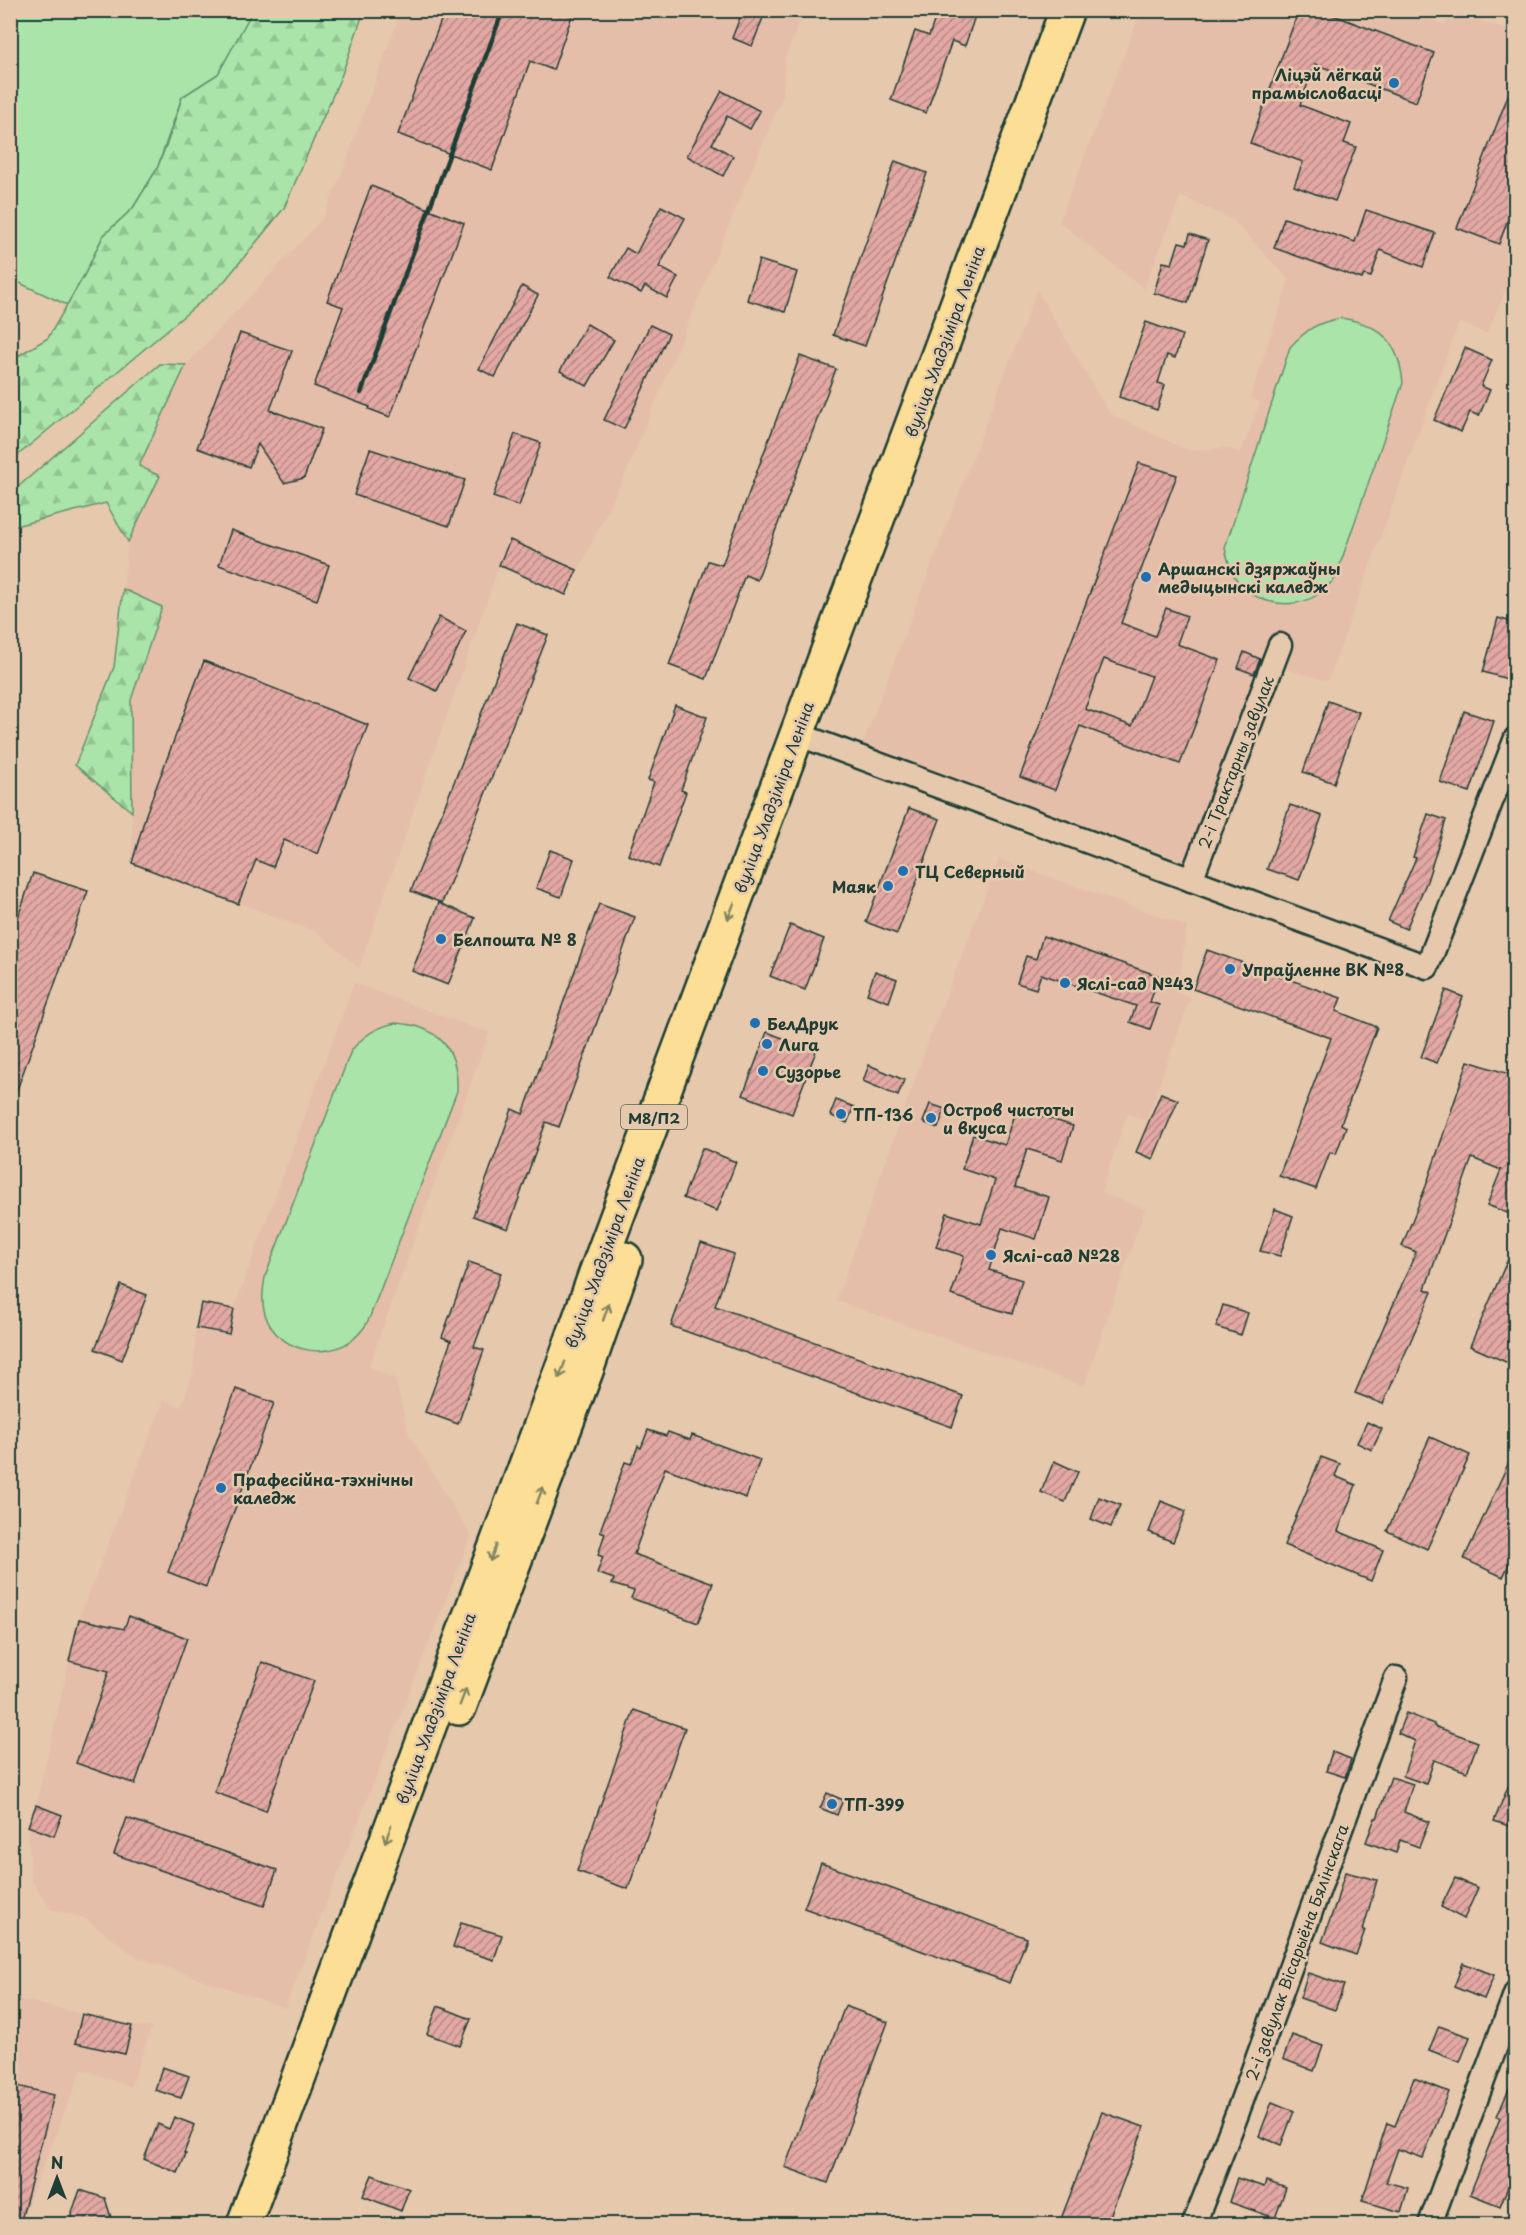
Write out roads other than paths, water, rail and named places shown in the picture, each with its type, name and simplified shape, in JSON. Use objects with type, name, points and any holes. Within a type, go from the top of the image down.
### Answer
[{"type":"main road","name":"вуліца Уладзіміра Леніна","points":[[267,2224],[586,1371],[806,738],[1067,10]]},
{"type":"main road","name":"вуліца Уладзіміра Леніна","points":[[244,2224],[806,738],[1087,10]]},
{"type":"street","name":"2-і Трактарны завулак","points":[[1191,880],[1280,645]]},
{"type":"street","points":[[806,738],[1427,967],[1515,738]]},
{"type":"street","name":"2-і завулак Вісарыёна Бялінскага","points":[[1194,2224],[1237,2114],[1396,1678]]},
{"type":"street","points":[[1430,2224],[1515,1992]]},
{"type":"railway","points":[[361,393],[503,10]]},
{"type":"place","name":"Ліцэй лёгкай прамысловасці","points":[[1394,83]]},
{"type":"place","name":"Аршанскі дзяржаўны медыцынскі каледж","points":[[1146,577]]},
{"type":"place","name":"ТЦ Северный","points":[[903,871]]},
{"type":"place","name":"Маяк","points":[[888,886]]},
{"type":"place","name":"Белпошта № 8","points":[[441,939]]},
{"type":"place","name":"Упраўленне ВК №8","points":[[1230,969]]},
{"type":"place","name":"Яслі-сад №43","points":[[1065,983]]},
{"type":"place","name":"БелДрук","points":[[755,1023]]},
{"type":"place","name":"Лига","points":[[767,1044]]},
{"type":"place","name":"Сузорье","points":[[763,1071]]},
{"type":"place","name":"ТП-136","points":[[841,1114]]},
{"type":"place","name":"Остров чистоты и вкуса","points":[[931,1118]]},
{"type":"place","name":"Яслі-сад №28","points":[[991,1255]]},
{"type":"place","name":"Прафесійна-тэхнічны каледж","points":[[221,1488]]},
{"type":"place","name":"ТП-399","points":[[832,1804]]}]
